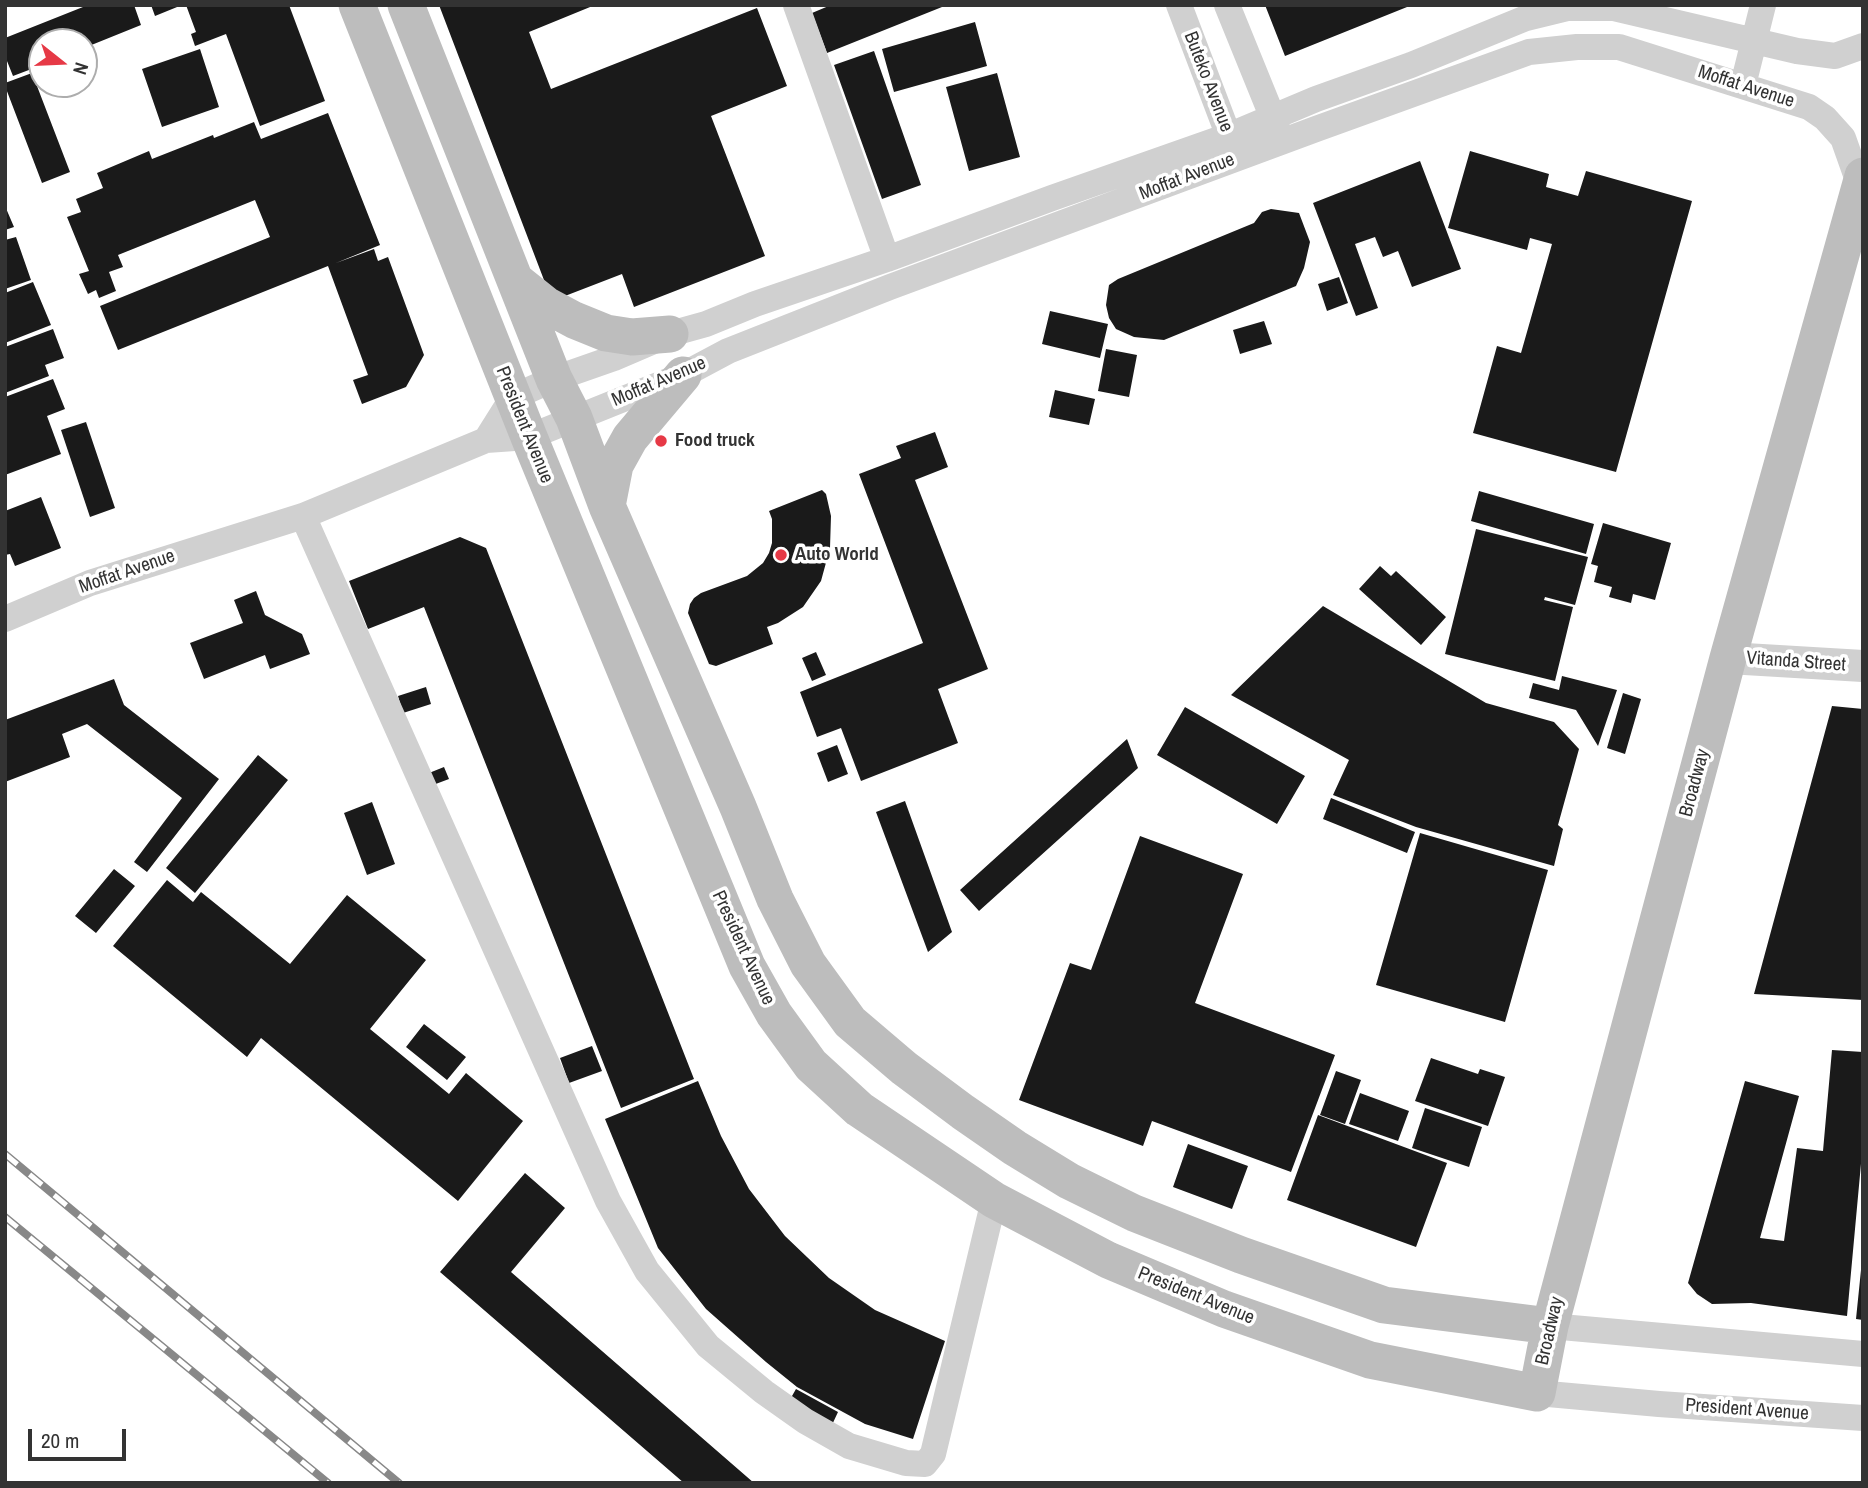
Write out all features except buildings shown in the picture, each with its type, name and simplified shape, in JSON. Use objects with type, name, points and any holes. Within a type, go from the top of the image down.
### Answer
[{"type":"main road","name":"President Avenue","points":[[357,5],[529,437],[747,965],[774,1014],[811,1065],[859,1109],[994,1200],[1108,1260],[1224,1309],[1370,1360],[1537,1393]]},
{"type":"main road","points":[[406,5],[554,379],[574,418],[607,506],[738,807],[775,899],[808,964],[850,1022],[904,1068],[1015,1148],[1069,1181],[1135,1213],[1241,1255],[1384,1305],[1550,1326]]},
{"type":"main road","name":"Broadway","points":[[1537,1393],[1550,1326],[1728,658],[1861,181]]},
{"type":"main road","points":[[515,280],[546,305],[606,333],[632,337],[670,334]]},
{"type":"main road","points":[[607,506],[615,465],[630,438],[683,375]]},
{"type":"main road","points":[[642,710],[688,693]]},
{"type":"main road","points":[[938,1162],[963,1112]]},
{"type":"street","points":[[796,5],[887,259]]},
{"type":"street","name":"Buteko Avenue","points":[[1179,5],[1233,147]]},
{"type":"street","points":[[1227,5],[1278,130]]},
{"type":"street","points":[[1743,85],[1763,5]]},
{"type":"street","name":"Moffat Avenue","points":[[1278,130],[1315,99],[1411,65],[1526,18],[1567,8],[1614,8],[1797,51],[1835,56],[1863,46]]},
{"type":"street","name":"Moffat Avenue","points":[[5,619],[90,583],[303,516],[486,440],[529,437],[683,375],[727,351],[1278,130],[1529,52],[1577,47],[1619,47],[1809,107],[1825,118],[1843,138],[1861,181]]},
{"type":"street","name":"Moffat Avenue","points":[[513,397],[670,334],[706,324],[1052,198],[1233,147]]},
{"type":"street","points":[[486,440],[513,397]]},
{"type":"street","points":[[303,516],[608,1201],[647,1271],[708,1346],[764,1392],[805,1421],[849,1446],[906,1463],[925,1464],[933,1454],[994,1200]]},
{"type":"street","name":"Vitanda Street","points":[[1728,658],[1863,666]]},
{"type":"street","points":[[1550,1326],[1863,1354]]},
{"type":"street","name":"President Avenue","points":[[1537,1393],[1863,1418]]},
{"type":"railway","points":[[5,1154],[399,1483]]},
{"type":"railway","points":[[5,1217],[328,1483]]},
{"type":"place","name":"Food truck","points":[[661,441]]},
{"type":"place","name":"Auto World","points":[[781,555]]}]
